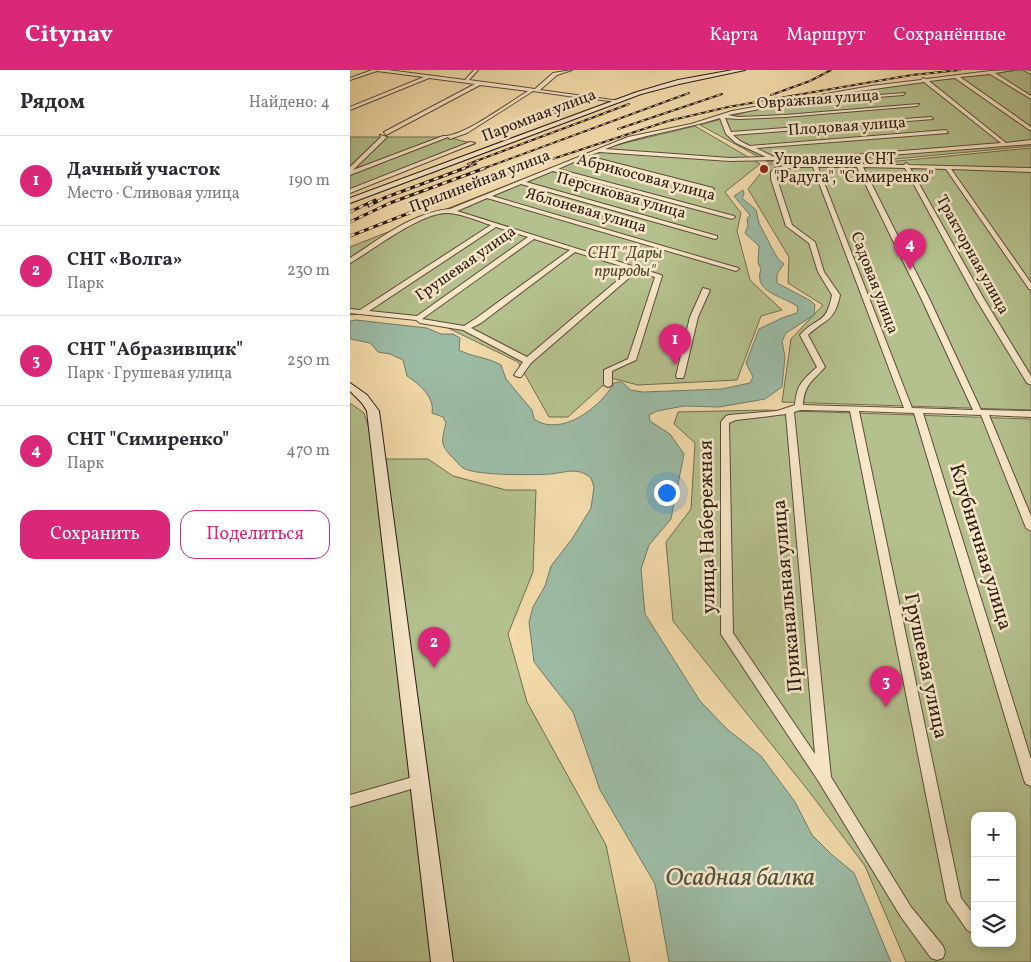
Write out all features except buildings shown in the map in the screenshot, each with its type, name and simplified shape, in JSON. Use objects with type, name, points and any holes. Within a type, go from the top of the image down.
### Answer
[{"type":"street","points":[[350,79],[377,70],[618,101]]},
{"type":"street","points":[[466,81],[476,70]]},
{"type":"street","points":[[549,70],[555,74]]},
{"type":"street","points":[[350,171],[465,132],[535,90],[555,74],[570,70]]},
{"type":"street","name":"Паромная улица","points":[[350,201],[618,101],[678,82],[742,70]]},
{"type":"street","points":[[598,152],[630,138],[692,125],[732,112],[830,94],[923,80],[1011,70]]},
{"type":"street","points":[[1026,70],[1031,73]]},
{"type":"street","points":[[990,72],[1031,98]]},
{"type":"street","points":[[350,109],[429,76]]},
{"type":"street","points":[[955,76],[1031,129]]},
{"type":"street","points":[[923,80],[1005,144]]},
{"type":"street","points":[[350,171],[384,138],[384,135],[480,83]]},
{"type":"street","points":[[830,94],[853,98],[903,94]]},
{"type":"street","points":[[528,121],[595,98]]},
{"type":"street","name":"Овражная улица","points":[[722,116],[738,118],[785,116],[917,105]]},
{"type":"street","points":[[722,116],[729,134],[738,142],[773,158],[795,163],[1031,170]]},
{"type":"street","points":[[729,134],[931,118]]},
{"type":"street","name":"Плодовая улица","points":[[750,147],[946,132]]},
{"type":"street","points":[[794,409],[800,405],[799,395],[804,385],[821,368],[804,335],[809,330],[826,321],[834,308],[836,295],[821,272],[812,242],[789,226],[774,179],[774,172],[777,168],[795,163],[1031,142]]},
{"type":"street","points":[[350,191],[472,143]]},
{"type":"street","points":[[598,152],[637,151],[741,161],[773,158]]},
{"type":"street","name":"Прилинейная улица","points":[[350,261],[413,222],[440,211],[451,212],[583,156],[598,152]]},
{"type":"street","points":[[583,156],[711,189]]},
{"type":"street","name":"Садовая улица","points":[[815,165],[914,411]]},
{"type":"street","points":[[859,165],[981,413],[1031,528]]},
{"type":"street","name":"Тракторная улица","points":[[906,166],[1031,384]]},
{"type":"street","points":[[947,167],[1031,288]]},
{"type":"street","name":"Абрикосовая улица","points":[[552,169],[732,217]]},
{"type":"street","points":[[350,182],[381,190]]},
{"type":"street","name":"Персиковая улица","points":[[520,182],[715,237]]},
{"type":"street","name":"Яблоневая улица","points":[[486,196],[736,269]]},
{"type":"street","points":[[451,212],[658,276],[632,360],[608,370],[608,385]]},
{"type":"street","points":[[362,312],[494,226]]},
{"type":"street","name":"Грушевая улица","points":[[418,318],[533,237]]},
{"type":"street","points":[[465,328],[478,321],[574,250]]},
{"type":"street","points":[[518,375],[528,361],[635,268]]},
{"type":"street","points":[[680,376],[694,317],[706,290]]},
{"type":"street","points":[[350,311],[418,318],[420,321],[465,328],[528,361]]},
{"type":"street","points":[[350,386],[370,404],[373,411],[442,962]]},
{"type":"street","points":[[794,409],[1031,414]]},
{"type":"street","name":"Приканальная улица","points":[[794,409],[824,778]]},
{"type":"street","name":"улица Набережная","points":[[794,409],[729,418],[726,422],[727,634],[824,778],[906,912],[937,952]]},
{"type":"street","name":"Грушевая улица","points":[[854,409],[954,901],[971,924]]},
{"type":"street","name":"Клубничная улица","points":[[914,411],[1031,780]]},
{"type":"street","points":[[350,801],[420,781]]},
{"type":"green space","points":[[1031,70],[1031,146],[864,162],[768,162],[700,125],[757,109],[886,86]]},
{"type":"green space","name":"СНТ \"Дары природы\"","points":[[695,126],[760,164],[725,192],[741,213],[737,231],[750,280],[782,310],[761,316],[737,380],[638,385],[611,378],[568,417],[549,417],[518,362],[444,326],[416,319],[362,314],[350,315],[350,247],[596,150]]},
{"type":"green space","points":[[350,137],[447,137],[475,144],[350,189]]},
{"type":"green space","points":[[1031,148],[1031,410],[782,402],[791,339],[823,305],[788,283],[789,257],[748,189],[768,164],[877,163]]},
{"type":"green space","points":[[350,403],[364,413],[373,441],[375,459],[428,459],[453,476],[506,490],[536,490],[533,572],[508,634],[527,702],[606,845],[630,962],[350,962]]},
{"type":"green space","points":[[765,410],[1031,419],[1031,962],[906,962],[865,866],[811,794],[673,621],[666,542],[691,509],[695,443],[674,424],[678,412]]},
{"type":"water","name":"Осадная балка","points":[[743,190],[742,198],[756,210],[759,223],[774,252],[784,264],[777,274],[777,283],[811,301],[815,305],[814,315],[786,333],[782,341],[785,357],[782,387],[765,399],[719,407],[684,406],[657,411],[649,415],[650,421],[670,434],[684,454],[671,519],[649,545],[641,569],[645,614],[700,701],[728,730],[761,756],[795,802],[812,835],[854,873],[891,962],[669,962],[655,884],[600,790],[573,712],[534,662],[529,622],[533,607],[545,586],[551,566],[572,539],[591,508],[594,487],[591,478],[577,471],[551,474],[506,474],[470,471],[463,468],[444,447],[443,435],[446,423],[443,417],[432,413],[429,396],[407,376],[403,360],[390,354],[378,352],[370,343],[350,339],[350,321],[356,320],[427,328],[441,334],[453,334],[460,338],[459,350],[501,365],[506,379],[532,410],[534,419],[545,424],[556,425],[579,417],[600,401],[614,383],[617,382],[623,383],[630,390],[643,392],[722,389],[750,383],[753,377],[746,363],[759,329],[797,313],[798,307],[771,293],[761,283],[761,269],[758,263],[759,246],[745,233],[748,226],[747,219],[750,215],[734,196]]},
{"type":"railway","points":[[771,95],[810,81],[831,70]]},
{"type":"railway","points":[[525,168],[668,121],[728,107],[912,75],[960,70]]},
{"type":"railway","points":[[482,169],[689,93]]},
{"type":"railway","points":[[618,129],[722,94]]},
{"type":"railway","points":[[468,164],[629,104]]},
{"type":"railway","points":[[462,169],[476,164]]},
{"type":"railway","points":[[369,206],[384,198],[465,168]]},
{"type":"railway","points":[[350,222],[390,203],[485,168]]},
{"type":"railway","points":[[350,236],[525,168]]},
{"type":"railway","points":[[350,212],[375,200]]},
{"type":"place","name":"Управление СНТ \"Радуга\", \"Симиренко\"","points":[[764,169]]},
{"type":"place","name":"СНТ \"Симиренко\"","points":[[910,270]]},
{"type":"place","name":"Дачный участок","points":[[675,365]]},
{"type":"place","name":"СНТ «Волга»","points":[[434,668]]},
{"type":"place","name":"СНТ \"Абразивщик\"","points":[[886,707]]}]
